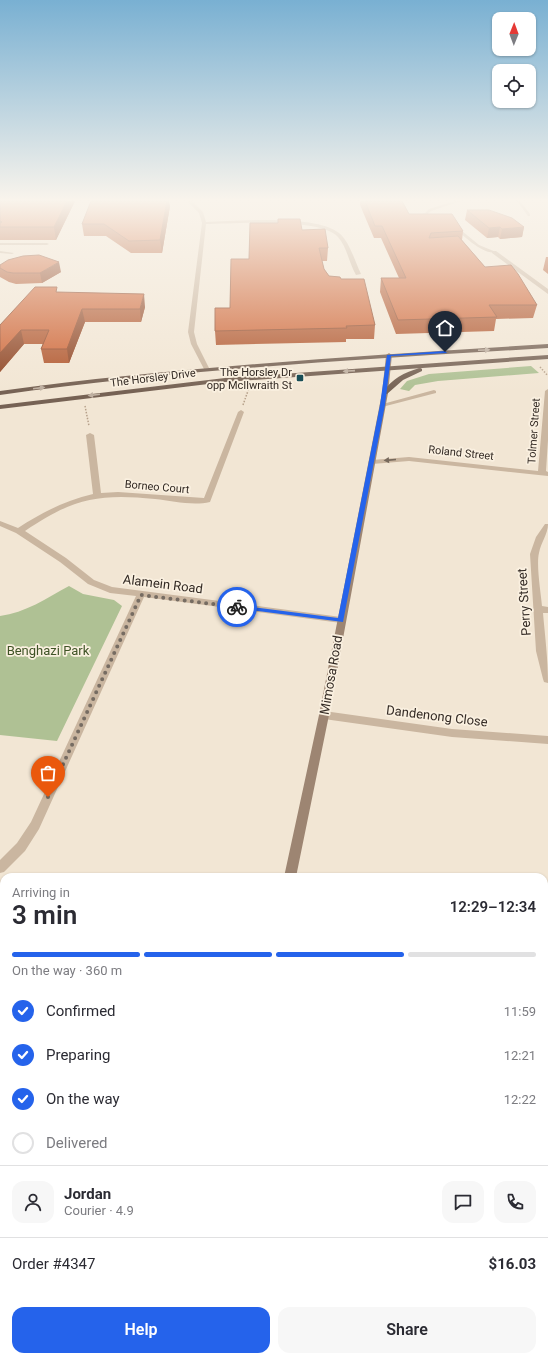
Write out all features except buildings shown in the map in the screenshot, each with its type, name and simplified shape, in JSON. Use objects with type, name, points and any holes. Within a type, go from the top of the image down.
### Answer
[{"type":"main road","name":"The Horsley Drive","points":[[0,393],[206,368],[548,346]]},
{"type":"main road","name":"Mimosa Road","points":[[291,873],[324,715],[372,462],[390,355]]},
{"type":"main road","name":"The Horsley Drive","points":[[0,407],[226,380],[548,357]]},
{"type":"main road","points":[[384,393],[391,384],[398,379],[417,371],[513,359]]},
{"type":"main road","points":[[206,368],[292,367],[364,362],[382,365],[388,368]]},
{"type":"street","points":[[199,265],[191,332],[194,344],[206,368]]},
{"type":"street","points":[[353,265],[358,274]]},
{"type":"street","points":[[511,265],[548,292]]},
{"type":"street","name":"Tolmer Street","points":[[545,473],[548,391]]},
{"type":"street","points":[[382,405],[434,392]]},
{"type":"street","name":"Borneo Court","points":[[19,531],[41,516],[70,504],[97,496],[118,494],[188,501],[208,500],[241,412]]},
{"type":"street","points":[[90,435],[97,496]]},
{"type":"street","name":"Roland Street","points":[[372,462],[409,459],[545,473]]},
{"type":"street","name":"Alamein Road","points":[[0,523],[19,531],[63,560],[91,582],[110,590],[341,620]]},
{"type":"street","name":"Perry Street","points":[[548,526],[540,536],[534,554],[541,651],[548,680]]},
{"type":"street","points":[[0,868],[21,847],[35,826],[141,595]]},
{"type":"street","points":[[537,609],[548,610]]},
{"type":"street","name":"Dandenong Close","points":[[324,715],[452,733],[548,740]]},
{"type":"path","points":[[241,412],[250,384]]},
{"type":"path","points":[[85,405],[90,435]]},
{"type":"green space","points":[[531,366],[539,373],[438,381],[415,385],[409,391],[400,389],[407,381],[429,374]]},
{"type":"green space","name":"Benghazi Park","points":[[69,586],[83,594],[114,600],[122,606],[57,741],[0,735],[0,616],[18,612]]},
{"type":"way so far","points":[[48,797],[141,595],[237,607]]},
{"type":"place","name":"The Horsley Dr opp McIlwraith St","points":[[300,378]]},
{"type":"route","points":[[237,607],[341,620],[388,373],[390,355],[445,352]]}]
